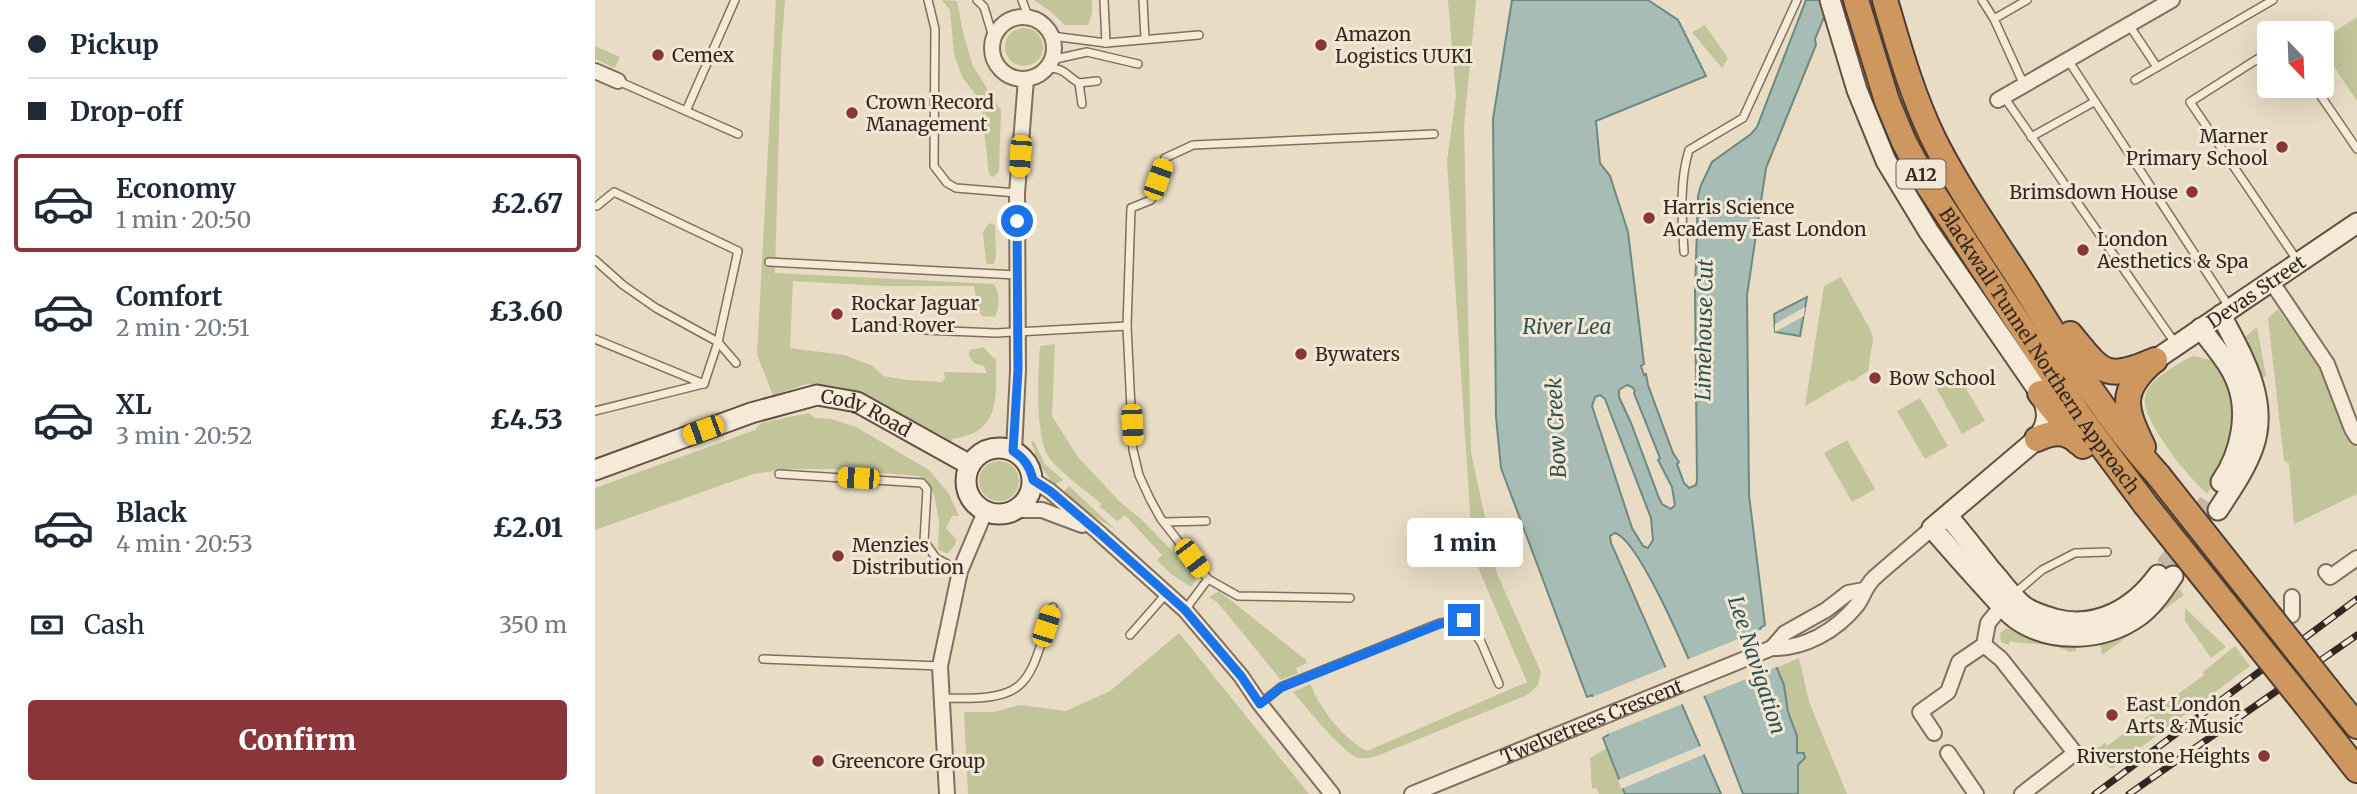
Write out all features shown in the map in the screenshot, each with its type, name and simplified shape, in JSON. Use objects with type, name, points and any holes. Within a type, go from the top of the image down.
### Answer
[{"type":"highway","name":"Blackwall Tunnel Northern Approach","points":[[1856,0],[1887,101],[1924,180],[2081,418],[2145,504],[2357,771]]},
{"type":"highway","name":"Blackwall Tunnel Northern Approach","points":[[1885,0],[1916,99],[1935,142],[2052,331],[2118,429],[2158,475],[2357,726]]},
{"type":"highway","points":[[2005,256],[2105,371],[2122,372],[2155,360]]},
{"type":"highway","points":[[2155,360],[2136,377],[2127,401],[2141,445],[2158,475]]},
{"type":"highway","points":[[2040,393],[2115,481],[2145,504]]},
{"type":"highway","points":[[2037,439],[2059,433],[2070,435],[2082,445]]},
{"type":"street","points":[[1830,0],[1857,90],[1886,161],[1929,232],[2040,393],[2045,404],[2047,422],[2037,439]]},
{"type":"street","points":[[2001,98],[2172,0]]},
{"type":"street","points":[[1028,16],[1046,27],[1052,36],[1054,52],[1049,64],[1035,76],[1015,78],[997,66],[992,48],[993,37],[1007,20],[1028,16]]},
{"type":"street","points":[[595,71],[618,81]]},
{"type":"street","points":[[1013,451],[1018,400],[1017,194],[1025,79]]},
{"type":"street","name":"Devas Street","points":[[2155,360],[2357,223]]},
{"type":"street","points":[[2271,281],[2327,364],[2357,437]]},
{"type":"street","points":[[2201,328],[2223,356],[2236,379],[2244,411],[2239,444],[2214,505],[2239,478],[2253,449],[2257,429],[2258,408],[2250,372],[2226,312]]},
{"type":"street","name":"Cody Road","points":[[595,470],[751,413],[817,395],[857,402],[971,465]]},
{"type":"street","name":"Twelvetrees Crescent","points":[[1412,794],[1772,648],[1790,648],[1819,637],[1858,604],[1864,590],[2037,439]]},
{"type":"street","points":[[1016,510],[1029,498],[1033,480],[1030,468],[1023,458],[1002,448],[979,455],[971,465],[966,486],[969,497],[985,512],[1000,515],[1016,510],[1038,509],[1097,531]]},
{"type":"street","points":[[1033,480],[1097,531],[1185,610],[1241,676],[1332,794]]},
{"type":"street","points":[[947,794],[940,666],[960,571],[985,512]]},
{"type":"street","points":[[1940,522],[2006,600],[2015,619],[2035,630],[2057,636],[2080,637],[2122,626],[2139,616],[2155,601],[2169,571]]},
{"type":"street","points":[[2326,572],[2330,577],[2357,558]]},
{"type":"street","name":"Twelvetrees Crescent","points":[[1772,648],[1785,633],[1826,610],[1848,593],[1864,590]]},
{"type":"street","points":[[2292,597],[2293,615]]},
{"type":"street","points":[[1934,733],[1920,712],[1948,692],[1959,662],[1984,645],[1989,623],[2006,600]]},
{"type":"street","points":[[1984,645],[2001,659],[2075,753],[2022,794]]},
{"type":"street","points":[[1948,753],[1976,794]]},
{"type":"lane","points":[[686,111],[735,0]]},
{"type":"lane","points":[[928,0],[935,29],[934,166],[947,183],[955,188],[1017,194]]},
{"type":"lane","points":[[977,0],[984,4],[993,37]]},
{"type":"lane","points":[[1022,0],[1028,16]]},
{"type":"lane","points":[[1104,0],[1106,43]]},
{"type":"lane","points":[[1143,0],[1145,39]]},
{"type":"lane","points":[[1684,251],[1684,166],[1689,150],[1743,118],[1797,0]]},
{"type":"lane","points":[[1982,0],[1994,19],[2024,85]]},
{"type":"lane","points":[[1994,19],[2027,0]]},
{"type":"lane","points":[[2135,80],[2273,0]]},
{"type":"lane","points":[[2129,25],[2157,67]]},
{"type":"lane","points":[[1052,36],[1106,43],[1199,35]]},
{"type":"lane","points":[[1049,64],[1087,52],[1138,64]]},
{"type":"lane","points":[[2257,59],[2190,102],[2299,262]]},
{"type":"lane","points":[[2067,60],[2226,312]]},
{"type":"lane","points":[[1049,64],[1066,72],[1079,83],[1081,104]]},
{"type":"lane","points":[[618,81],[738,134]]},
{"type":"lane","points":[[1079,83],[1097,81]]},
{"type":"lane","points":[[2001,98],[2080,203],[2177,345]]},
{"type":"lane","points":[[2323,98],[2357,149]]},
{"type":"lane","points":[[2031,138],[2094,102]]},
{"type":"lane","points":[[1350,598],[1238,596],[1208,579],[1164,522],[1150,499],[1139,475],[1133,450],[1127,326],[1131,208],[1151,200],[1165,158],[1193,145],[1434,134]]},
{"type":"lane","points":[[596,207],[614,192],[738,251],[718,342],[704,384]]},
{"type":"lane","points":[[595,260],[623,285],[656,308],[718,342],[736,363]]},
{"type":"lane","points":[[769,262],[1017,275]]},
{"type":"lane","points":[[900,329],[996,333],[1127,326]]},
{"type":"lane","points":[[595,339],[704,384]]},
{"type":"lane","points":[[595,411],[704,384]]},
{"type":"lane","points":[[779,474],[922,484],[927,489],[924,541],[936,558],[960,571]]},
{"type":"lane","points":[[1164,522],[1206,521]]},
{"type":"lane","points":[[2006,600],[2042,570],[2075,553],[2107,552]]},
{"type":"lane","points":[[1185,610],[1208,579]]},
{"type":"lane","points":[[1130,635],[1167,594]]},
{"type":"lane","points":[[942,698],[980,699],[1013,692],[1024,682],[1034,665],[1052,607]]},
{"type":"lane","points":[[1260,704],[1282,687],[1305,677],[1440,624],[1464,620],[1481,642],[1499,684]]},
{"type":"lane","points":[[763,659],[940,666]]},
{"type":"green space","points":[[776,0],[785,0],[775,273],[994,284],[999,300],[995,317],[982,316],[974,286],[884,286],[793,281],[790,348],[844,355],[873,366],[883,376],[942,382],[945,378],[944,372],[987,373],[984,366],[974,363],[969,356],[969,350],[984,347],[996,359],[995,400],[987,421],[980,429],[968,435],[952,439],[951,442],[864,393],[835,386],[807,384],[773,395],[757,355]]},
{"type":"green space","points":[[942,0],[957,1],[973,66],[1001,111],[999,171],[994,177],[989,175],[981,101],[962,77],[954,54],[950,10]]},
{"type":"green space","points":[[1034,0],[1092,0],[1088,25],[1065,25]]},
{"type":"green space","points":[[1448,0],[1476,0],[1464,126],[1471,452],[1497,574],[1541,672],[1538,685],[1527,695],[1377,756],[1362,758],[1345,749],[1293,692],[1310,684],[1333,722],[1349,739],[1367,751],[1527,682],[1473,556],[1447,161],[1456,96]]},
{"type":"green space","points":[[2357,17],[2357,101],[2335,68],[2335,31]]},
{"type":"green space","points":[[1705,25],[1728,58],[1722,68],[1692,32]]},
{"type":"green space","points":[[1024,28],[1038,33],[1043,47],[1038,61],[1024,66],[1010,61],[1005,47],[1010,33]]},
{"type":"green space","points":[[595,46],[620,57],[615,68],[595,59]]},
{"type":"green space","points":[[989,223],[995,225],[994,264],[986,264],[983,232]]},
{"type":"green space","points":[[1841,277],[1871,331],[1873,339],[1868,371],[1805,406],[1824,286]]},
{"type":"green space","points":[[2278,309],[2321,369],[2346,432],[2357,448],[2357,494],[2294,524],[2289,463],[2284,461],[2268,318]]},
{"type":"green space","points":[[2257,327],[2266,376],[2261,378],[2245,337]]},
{"type":"green space","points":[[1055,344],[1052,416],[1078,457],[1120,502],[1141,519],[1195,574],[1191,587],[1171,574],[1157,560],[1162,555],[1125,515],[1117,521],[1048,456],[1039,418],[1039,357],[1040,346]]},
{"type":"green space","points":[[2194,356],[2209,360],[2211,357],[2218,365],[2223,373],[2233,410],[2234,425],[2228,454],[2207,494],[2165,444],[2149,417],[2145,401],[2150,386],[2156,379]]},
{"type":"green space","points":[[1957,373],[1985,421],[1962,434],[1935,386]]},
{"type":"green space","points":[[1920,398],[1948,446],[1925,459],[1897,411]]},
{"type":"green space","points":[[809,413],[814,418],[831,419],[856,427],[929,470],[949,494],[959,516],[952,516],[946,528],[956,539],[955,545],[947,554],[938,549],[939,522],[934,494],[919,476],[832,469],[789,469],[753,474],[595,530],[595,488],[755,430],[761,423]]},
{"type":"green space","points":[[1847,440],[1875,489],[1852,502],[1824,453]]},
{"type":"green space","points":[[1034,441],[1045,464],[1063,480],[1054,485],[1038,462],[1031,442]]},
{"type":"green space","points":[[999,461],[1007,462],[1013,467],[1018,473],[1018,489],[1013,495],[1007,500],[999,501],[991,500],[985,495],[980,489],[979,481],[980,473],[985,467],[991,462]]},
{"type":"green space","points":[[1069,486],[1116,530],[1077,506],[1062,493]]},
{"type":"green space","points":[[2177,586],[2184,595],[2102,655],[2100,643]]},
{"type":"green space","points":[[1219,591],[1306,660],[1307,663],[1296,668],[1298,673],[1281,680],[1217,602],[1209,597]]},
{"type":"green space","points":[[2185,608],[2226,647],[2211,658],[2185,622]]},
{"type":"green space","points":[[2007,628],[2048,643],[2075,646],[2076,651],[2010,641],[2009,645],[2001,642],[2000,633]]},
{"type":"green space","points":[[1179,633],[1309,794],[968,794],[964,712],[994,712],[1020,705],[1066,711],[1110,691]]},
{"type":"green space","points":[[2235,646],[2250,666],[2112,769],[2097,759],[2092,752],[2105,743],[2107,746],[2204,675],[2203,672]]},
{"type":"green space","points":[[1799,658],[1809,702],[1847,794],[1798,794],[1798,765],[1805,758],[1804,754],[1797,753],[1795,733],[1776,668]]},
{"type":"green space","points":[[1607,748],[1625,794],[1599,794],[1596,788],[1592,789],[1590,758]]},
{"type":"water","name":"River Lea","points":[[1512,0],[1648,0],[1678,20],[1706,76],[1596,121],[1600,163],[1610,176],[1628,232],[1644,364],[1641,366],[1673,453],[1679,462],[1677,464],[1684,483],[1689,488],[1696,485],[1697,481],[1695,291],[1698,196],[1701,185],[1712,162],[1757,127],[1806,0],[1831,0],[1815,39],[1816,45],[1766,168],[1747,295],[1749,495],[1765,625],[1760,628],[1784,685],[1788,712],[1797,736],[1797,753],[1804,753],[1805,758],[1798,765],[1798,794],[1743,794],[1705,696],[1666,609],[1629,545],[1615,533],[1610,536],[1611,543],[1721,794],[1625,794],[1603,738],[1608,735],[1592,695],[1587,697],[1501,468],[1496,417],[1493,119]],"holes":[[[1627,385],[1635,391],[1660,458],[1658,460],[1672,487],[1675,505],[1671,509],[1662,504],[1659,498],[1619,397],[1619,390]],[[1600,395],[1605,399],[1651,518],[1653,540],[1648,548],[1643,546],[1632,528],[1592,406],[1595,397]]]},
{"type":"water","points":[[1807,297],[1800,336],[1775,332],[1774,314]]},
{"type":"pier","points":[[1805,307],[1804,316],[1775,332],[1775,324]]},
{"type":"pier","points":[[1768,627],[1764,630],[1779,666],[1701,697],[1686,660]]},
{"type":"pier","points":[[1669,666],[1685,703],[1600,737],[1604,734],[1590,699],[1585,700]]},
{"type":"pier","points":[[1703,745],[1707,753],[1621,789],[1618,780]]},
{"type":"tunnel","points":[[2165,566],[2210,499]]},
{"type":"railway","points":[[2095,794],[2357,599]]},
{"type":"railway","points":[[2129,794],[2357,635]]},
{"type":"place","name":"Amazon Logistics UUK1","points":[[1321,45]]},
{"type":"place","name":"Cemex","points":[[658,55]]},
{"type":"place","name":"Crown Record Management","points":[[852,113]]},
{"type":"place","name":"Marner Primary School","points":[[2282,147]]},
{"type":"place","name":"Brimsdown House","points":[[2192,192]]},
{"type":"place","name":"Harris Science Academy East London","points":[[1649,218]]},
{"type":"place","name":"London Aesthetics & Spa","points":[[2083,250]]},
{"type":"place","name":"Rockar Jaguar Land Rover","points":[[837,314]]},
{"type":"place","name":"Bywaters","points":[[1301,354]]},
{"type":"place","name":"Bow School","points":[[1875,378]]},
{"type":"place","name":"Menzies Distribution","points":[[838,556]]},
{"type":"place","name":"East London Arts & Music","points":[[2112,715]]},
{"type":"place","name":"Riverstone Heights","points":[[2264,756]]},
{"type":"place","name":"Greencore Group","points":[[818,761]]},
{"type":"route","points":[[1017,221],[1018,400],[1013,451],[1023,458],[1030,468],[1033,480],[1097,531],[1185,610],[1241,676],[1260,704],[1282,687],[1305,677],[1440,624],[1464,620]]},
{"type":"water label","name":"Limehouse Cut","points":[[1704,330]]},
{"type":"water label","name":"Bow Creek","points":[[1556,428]]},
{"type":"water label","name":"Lee Navigation","points":[[1757,665]]}]
